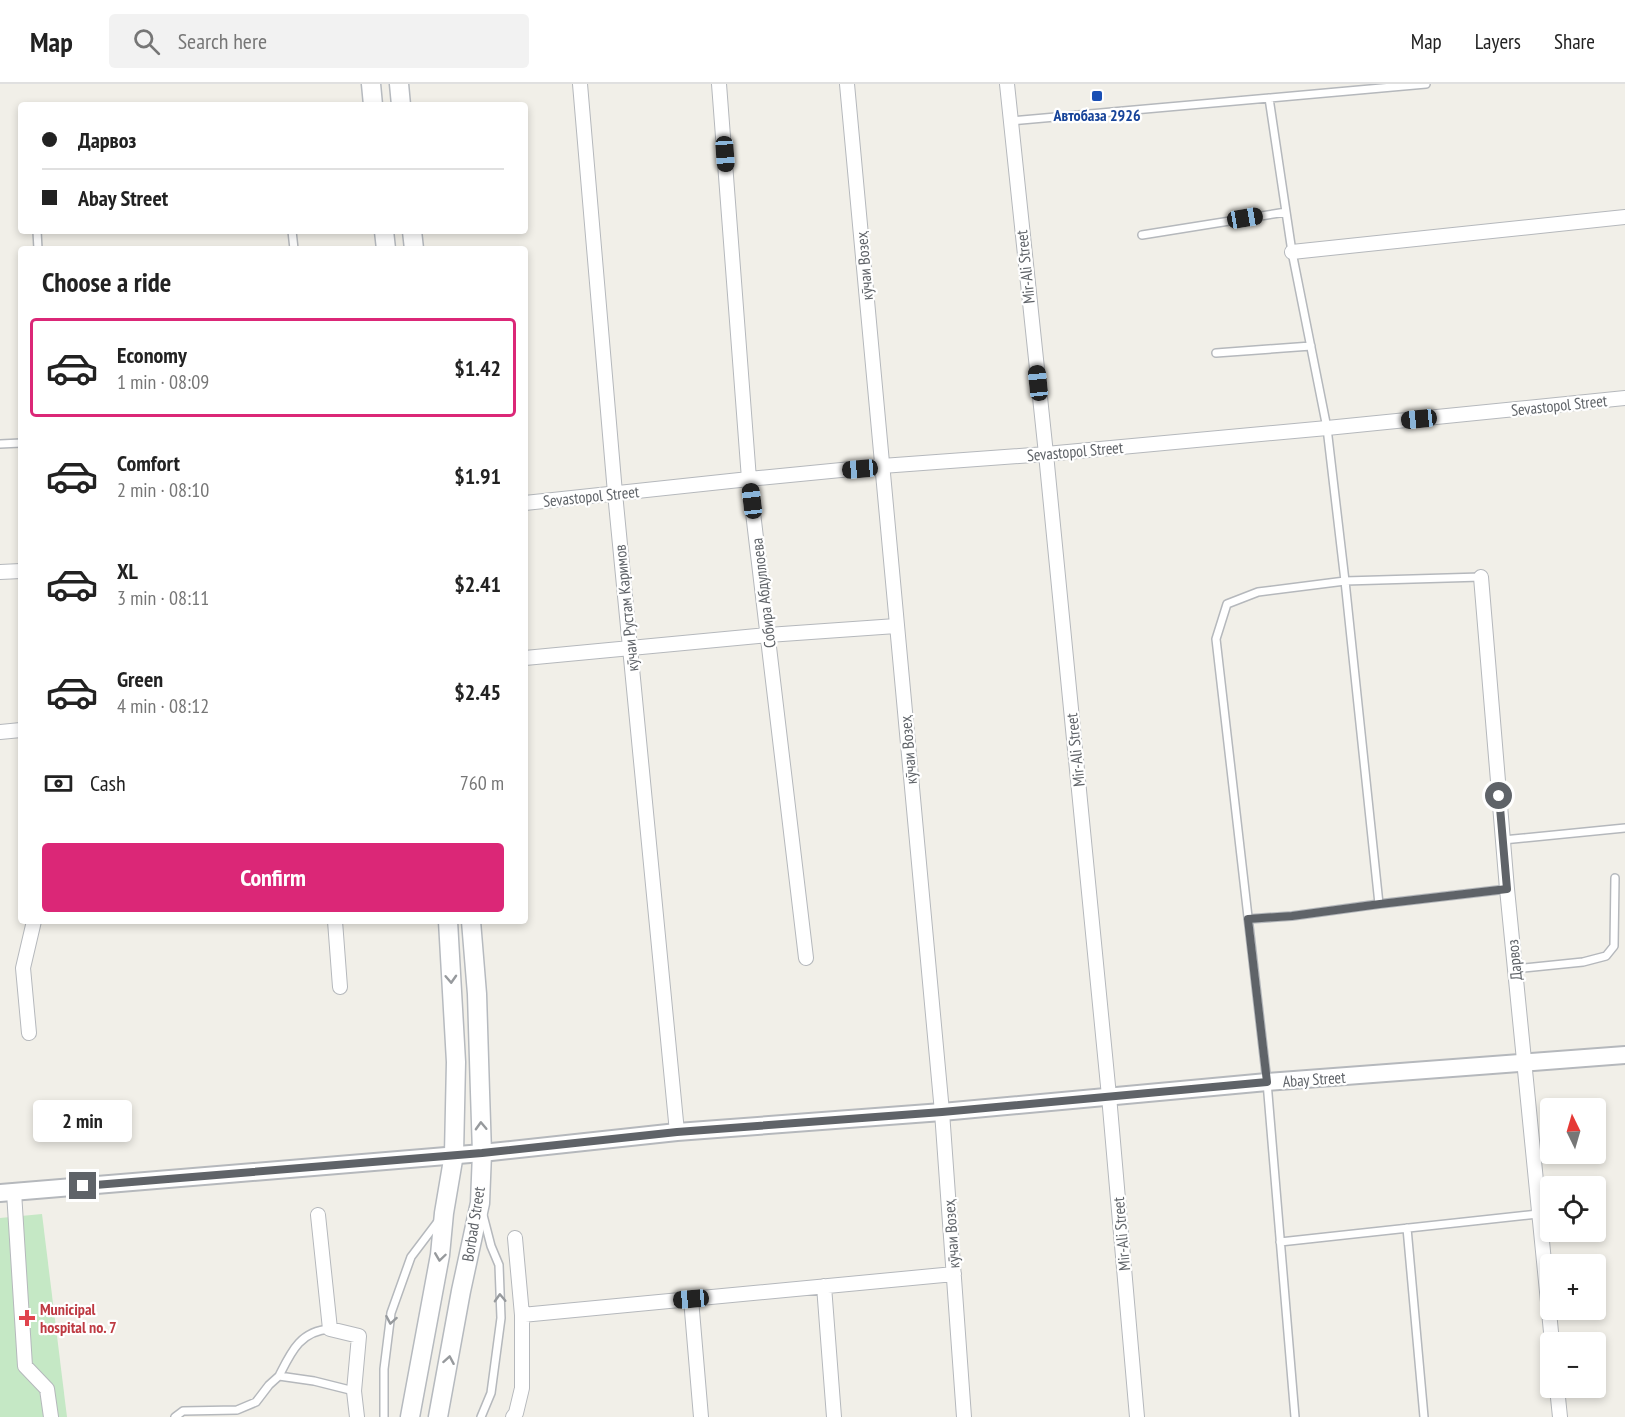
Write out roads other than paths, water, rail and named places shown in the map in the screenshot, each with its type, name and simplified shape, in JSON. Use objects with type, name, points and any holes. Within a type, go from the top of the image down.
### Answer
[{"type":"main road","points":[[371,84],[373,102]]},
{"type":"main road","points":[[399,84],[401,102]]},
{"type":"main road","name":"Borbad Street","points":[[410,1417],[440,1255],[444,1213],[454,1154],[456,1062],[448,924]]},
{"type":"main road","name":"Borbad Street","points":[[438,1417],[480,1203],[482,1153],[477,994],[471,924]]},
{"type":"street","name":"кӯчаи Рустам Каримов","points":[[580,84],[615,493],[677,1132]]},
{"type":"street","name":"Собира Абдуллоева","points":[[719,84],[749,479],[806,958]]},
{"type":"street","name":"кӯчаи Возеҳ","points":[[847,84],[942,1112],[964,1417]]},
{"type":"street","name":"Mir-Ali Street","points":[[1007,84],[1109,1096],[1137,1417]]},
{"type":"street","points":[[1292,252],[1625,217]]},
{"type":"street","name":"Sevastopol Street","points":[[528,502],[882,466],[1046,454],[1625,398]]},
{"type":"street","points":[[0,572],[18,571]]},
{"type":"street","name":"Дарвоз","points":[[1481,577],[1514,969],[1551,1332]]},
{"type":"street","points":[[528,658],[768,635],[897,626]]},
{"type":"street","points":[[0,732],[18,730]]},
{"type":"street","points":[[29,1033],[22,968],[33,924]]},
{"type":"street","points":[[335,924],[340,987]]},
{"type":"street","name":"Abay Street","points":[[7,1193],[482,1153],[677,1132],[942,1112],[1267,1082],[1625,1055]]},
{"type":"street","points":[[7,1193],[25,1366],[47,1389],[51,1417]]},
{"type":"street","points":[[318,1215],[330,1329],[359,1336],[354,1391],[357,1417]]},
{"type":"street","points":[[513,1417],[522,1388],[522,1315],[515,1238]]},
{"type":"street","points":[[522,1315],[954,1274]]},
{"type":"street","points":[[824,1286],[834,1417]]},
{"type":"street","points":[[691,1299],[700,1417]]},
{"type":"street","points":[[1558,1398],[1560,1417]]},
{"type":"lane","points":[[1010,121],[1426,84]]},
{"type":"lane","points":[[1269,98],[1292,252],[1327,428],[1380,904]]},
{"type":"lane","points":[[1142,235],[1286,212]]},
{"type":"lane","points":[[1216,353],[1311,346]]},
{"type":"lane","points":[[0,444],[18,443]]},
{"type":"lane","points":[[1295,1417],[1267,1082],[1216,639],[1227,604],[1258,592],[1345,581],[1481,577]]},
{"type":"lane","points":[[1503,840],[1625,828]]},
{"type":"lane","points":[[1514,969],[1583,962],[1606,956],[1614,946],[1615,878]]},
{"type":"lane","points":[[1248,919],[1292,916],[1507,889]]},
{"type":"lane","points":[[480,1203],[491,1246],[499,1265],[501,1318],[492,1394],[481,1417]]},
{"type":"lane","points":[[384,1417],[384,1369],[391,1313],[411,1257],[444,1213]]},
{"type":"lane","points":[[1280,1242],[1538,1214]]},
{"type":"lane","points":[[1407,1227],[1424,1417]]},
{"type":"lane","points":[[175,1417],[183,1411],[237,1410],[256,1402],[279,1376],[292,1350],[308,1334],[319,1329],[330,1329]]},
{"type":"lane","points":[[279,1376],[314,1381],[354,1391]]},
{"type":"place","name":"Автобаза 2926","points":[[1097,96]]},
{"type":"place","name":"Municipal hospital no. 7","points":[[27,1318]]}]
